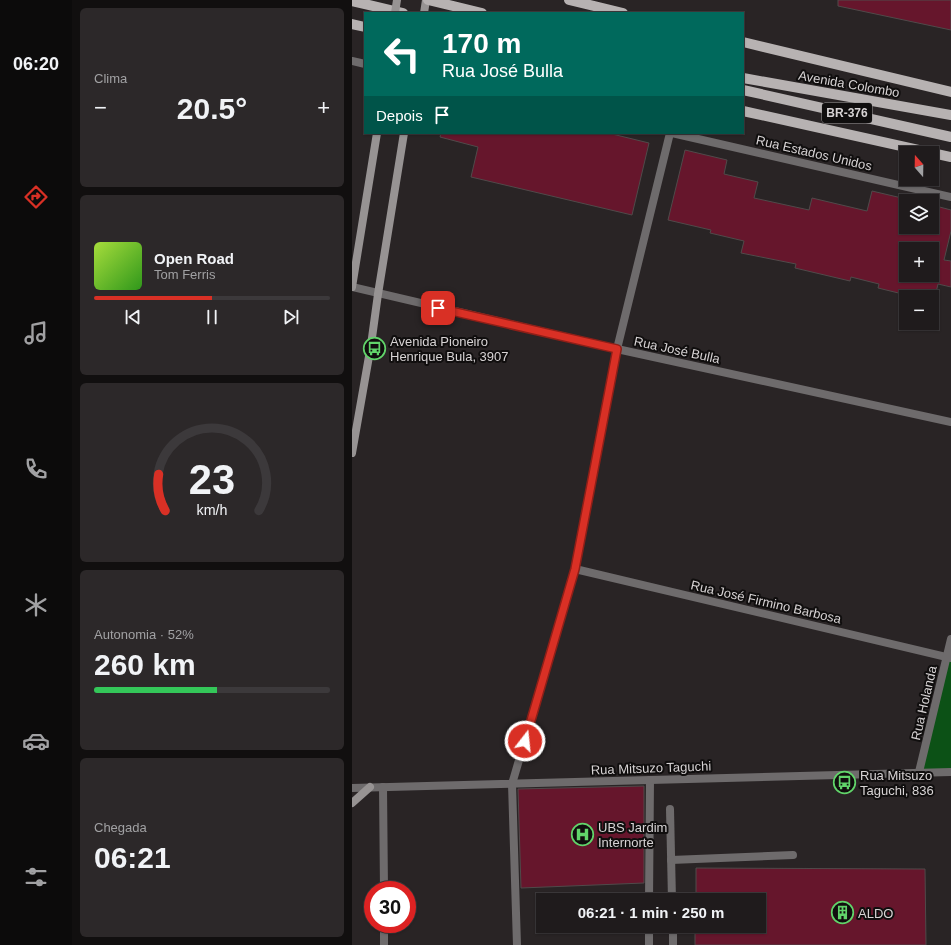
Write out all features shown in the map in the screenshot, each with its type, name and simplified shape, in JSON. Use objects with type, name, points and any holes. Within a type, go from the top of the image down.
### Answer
[{"type":"main road","points":[[395,12],[397,0]]},
{"type":"main road","points":[[424,12],[427,0],[478,12]]},
{"type":"main road","points":[[569,0],[619,12]]},
{"type":"main road","points":[[352,2],[398,12]]},
{"type":"main road","points":[[352,24],[364,27]]},
{"type":"main road","points":[[744,42],[951,92]]},
{"type":"main road","name":"Avenida Colombo","points":[[744,78],[951,115]]},
{"type":"main road","name":"Avenida Colombo","points":[[744,90],[951,137]]},
{"type":"main road","points":[[744,111],[951,157]]},
{"type":"main road","points":[[352,287],[377,134]]},
{"type":"main road","points":[[352,453],[371,345],[404,134]]},
{"type":"main road","points":[[352,803],[370,787]]},
{"type":"street","points":[[352,61],[364,64]]},
{"type":"street","points":[[517,945],[512,784],[575,569],[617,349],[671,134]]},
{"type":"street","name":"Rua Estados Unidos","points":[[675,134],[951,197]]},
{"type":"street","name":"Rua José Bulla","points":[[352,287],[617,349],[951,422]]},
{"type":"street","name":"Rua José Firmino Barbosa","points":[[575,569],[949,658]]},
{"type":"street","name":"Rua Holanda","points":[[919,772],[949,658],[951,639]]},
{"type":"street","name":"Rua Mitsuzo Taguchi","points":[[352,788],[951,772]]},
{"type":"street","points":[[649,893],[650,780]]},
{"type":"street","points":[[383,787],[384,881]]},
{"type":"street","points":[[670,809],[672,893]]},
{"type":"street","points":[[672,860],[793,855]]},
{"type":"street","points":[[384,933],[384,945]]},
{"type":"street","points":[[649,933],[649,945]]},
{"type":"street","points":[[673,933],[673,945]]},
{"type":"green space","points":[[947,657],[951,658],[951,772],[919,772]]},
{"type":"building","points":[[838,0],[951,0],[951,30],[838,6]]},
{"type":"building","points":[[441,134],[612,134],[649,143],[632,215],[471,177],[478,147],[440,137]]},
{"type":"building","points":[[685,150],[727,160],[724,174],[758,182],[754,198],[809,210],[812,198],[867,211],[872,191],[899,197],[899,234],[939,234],[939,207],[951,210],[951,231],[944,260],[951,261],[951,287],[938,284],[937,290],[899,290],[899,293],[878,288],[879,284],[851,277],[850,281],[795,268],[796,264],[741,253],[744,241],[710,233],[711,230],[668,220]]},
{"type":"building","name":"UBS Jardim Internorte","points":[[644,786],[644,883],[521,888],[518,789]]},
{"type":"building","name":"ALDO","points":[[696,868],[925,869],[926,945],[695,945],[695,933],[766,933],[766,893],[696,893]]},
{"type":"place","name":"Avenida Pioneiro Henrique Bula, 3907","points":[[375,348]]},
{"type":"place","name":"Rua Mitsuzo Taguchi, 836","points":[[845,782]]},
{"type":"place","name":"UBS Jardim Internorte","points":[[582,834]]},
{"type":"place","name":"ALDO","points":[[842,913]]},
{"type":"route","points":[[438,308],[617,349],[575,569],[525,741]]}]
